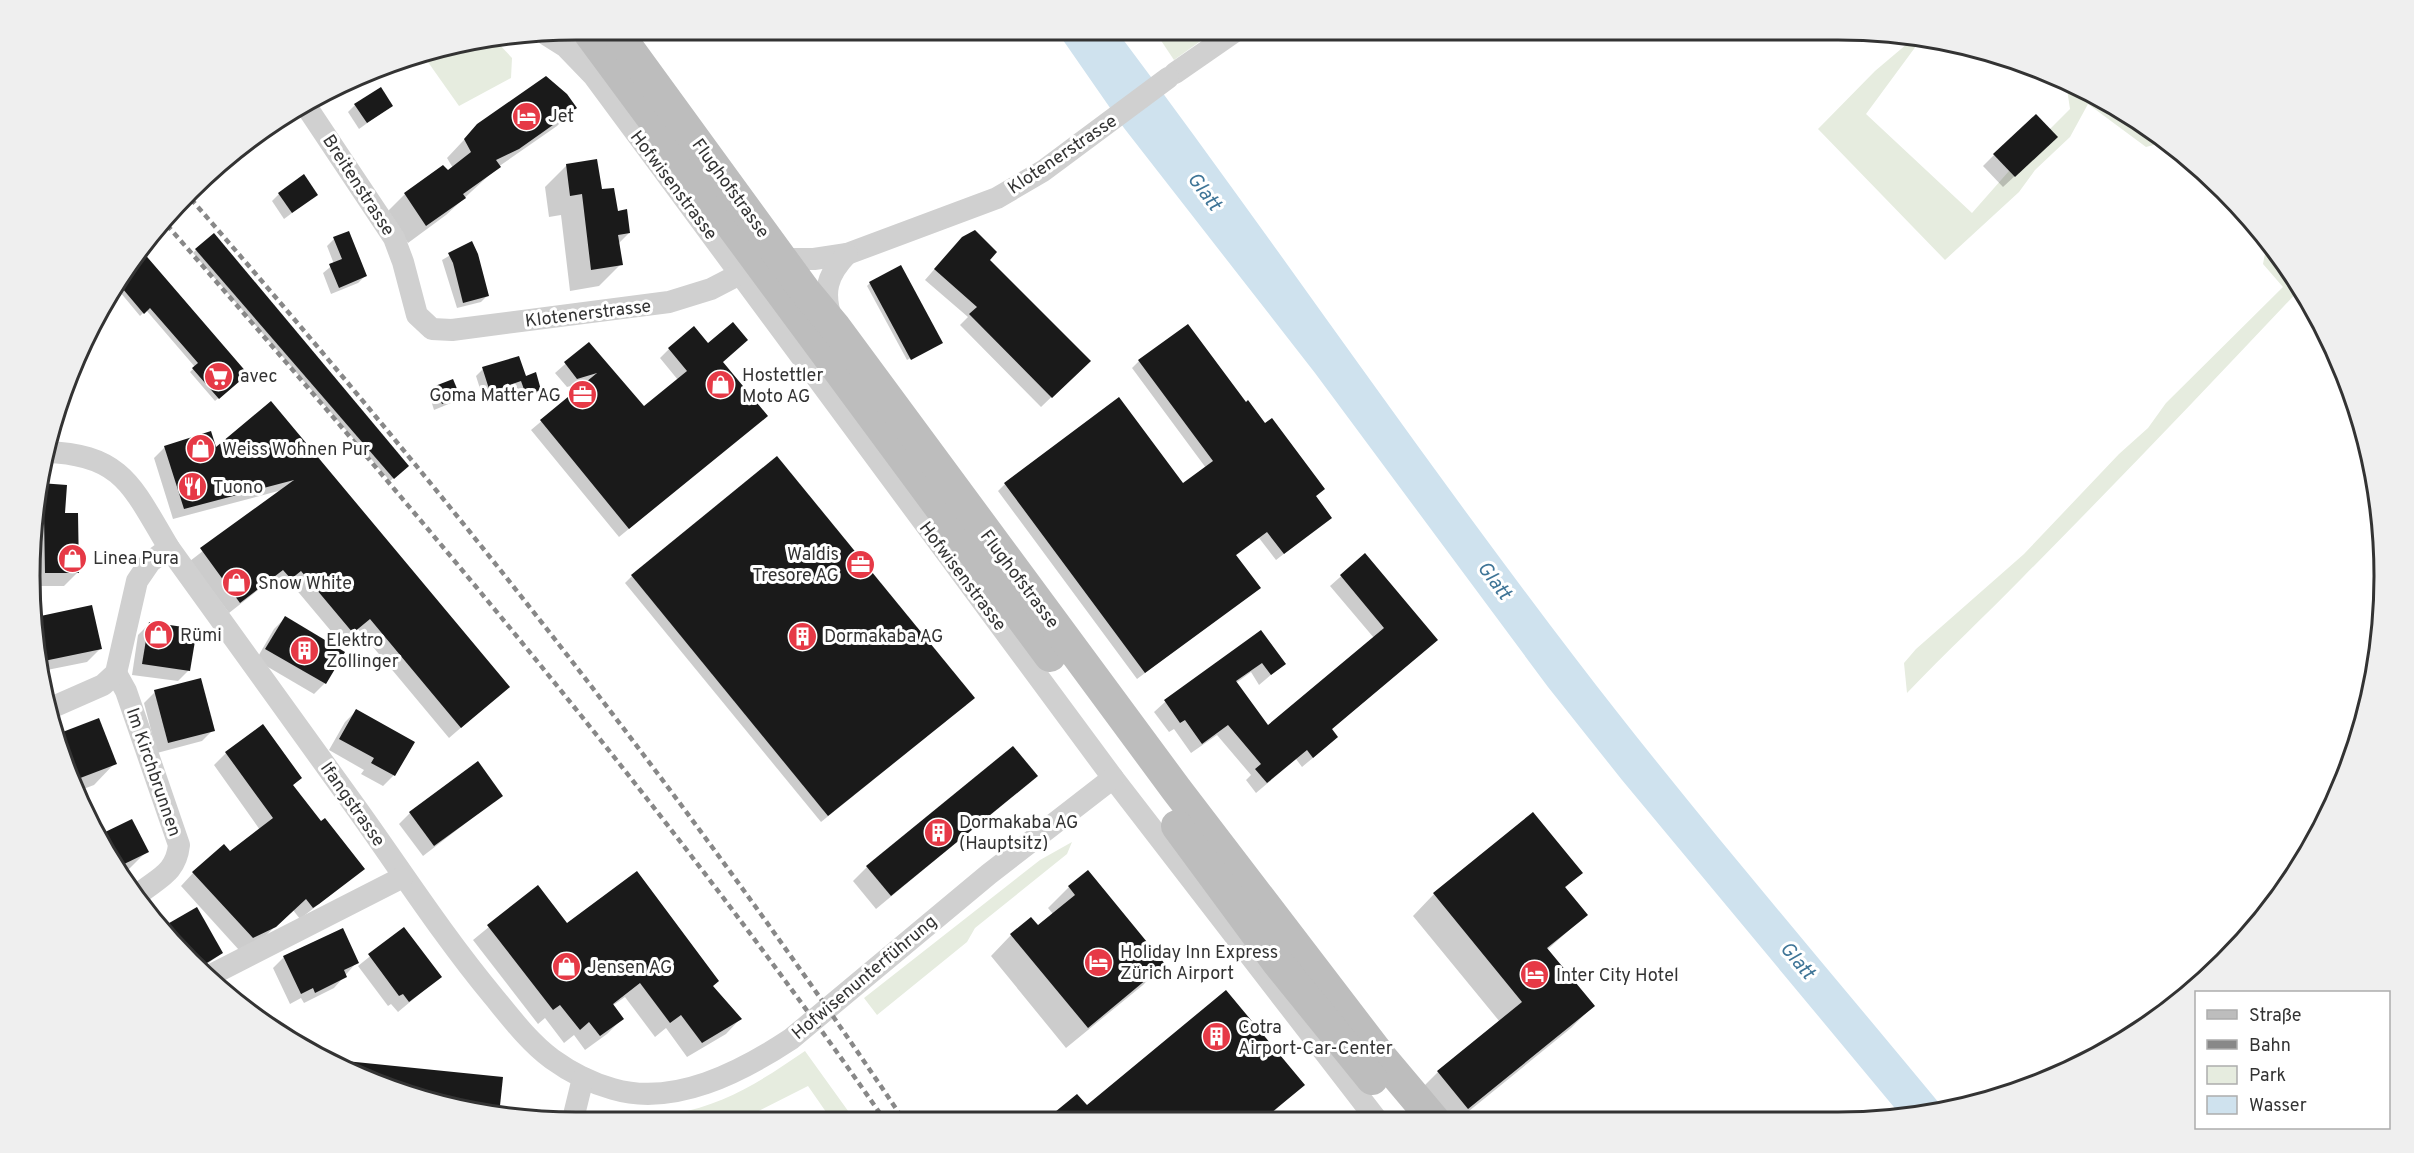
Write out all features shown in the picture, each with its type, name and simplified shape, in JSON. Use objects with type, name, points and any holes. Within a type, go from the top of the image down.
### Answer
[{"type":"main road","name":"Flughofstrasse","points":[[594,40],[1278,963],[1399,1112]]},
{"type":"main road","name":"Flughofstrasse","points":[[622,40],[1176,789],[1374,1048],[1427,1112]]},
{"type":"street","name":"Klotenerstrasse","points":[[783,259],[814,260],[847,254],[997,198],[1043,171],[1223,40]]},
{"type":"street","name":"Hofwisenstrasse","points":[[557,41],[566,47],[593,75],[1113,778],[1371,1112]]},
{"type":"street","name":"Breitenstrasse","points":[[309,111],[394,238],[410,284],[417,315],[432,329]]},
{"type":"street","points":[[835,327],[826,304],[826,287],[834,267],[847,254]]},
{"type":"street","name":"Klotenerstrasse","points":[[432,329],[452,330],[669,302],[711,289],[740,274]]},
{"type":"street","name":"Ifangstrasse","points":[[56,452],[77,453],[101,461],[119,472],[136,494],[169,548],[403,877],[479,979],[521,1030],[552,1059],[583,1078]]},
{"type":"street","points":[[57,705],[103,685],[116,673],[137,581],[150,562],[169,548]]},
{"type":"street","name":"Im Kirchbrunnen","points":[[116,673],[126,691],[178,844],[177,860],[173,868],[143,891]]},
{"type":"street","name":"Hofwisenunterführung","points":[[583,1078],[614,1089],[640,1094],[675,1092],[759,1060],[791,1039],[989,874],[1113,778]]},
{"type":"street","points":[[215,972],[403,877]]},
{"type":"street","points":[[575,1112],[583,1078]]},
{"type":"green space","points":[[1161,40],[1202,40],[1174,60]]},
{"type":"green space","points":[[1906,45],[1916,46],[1866,114],[1972,213],[2009,171],[2015,177],[2050,129],[2070,109],[2068,93],[2106,112],[2155,145],[2146,147],[2088,104],[2070,137],[2035,170],[2019,192],[1945,260],[1818,129],[1875,71]]},
{"type":"green space","points":[[501,46],[512,58],[511,78],[459,106],[428,62]]},
{"type":"green space","points":[[2265,253],[2294,296],[2093,506],[1907,693],[1904,663],[1916,649],[2024,554],[2119,454],[2148,428],[2166,403],[2283,287],[2263,264]]},
{"type":"green space","points":[[1072,842],[1067,854],[975,928],[967,942],[877,1015],[864,998],[1040,860]]},
{"type":"green space","points":[[805,1051],[849,1112],[826,1112],[808,1086],[757,1112],[682,1112],[728,1097],[774,1072]]},
{"type":"water","name":"Glatt","points":[[1063,40],[1123,40],[1459,503],[1576,659],[1712,830],[1939,1103],[1896,1109],[1622,780],[1548,687],[1315,373],[1124,128]]},
{"type":"building","name":"Jet","points":[[546,76],[567,94],[577,108],[519,149],[496,160],[501,167],[463,194],[466,198],[426,226],[404,193],[443,165],[448,170],[471,152],[464,139],[477,124]]},
{"type":"building","points":[[381,87],[393,106],[367,123],[354,104]]},
{"type":"building","points":[[2036,114],[2058,137],[2015,177],[1993,154]]},
{"type":"building","points":[[597,159],[602,189],[614,188],[618,211],[627,209],[630,233],[618,235],[623,265],[591,270],[582,194],[570,196],[566,164]]},
{"type":"building","points":[[304,174],[318,195],[292,213],[278,193]]},
{"type":"building","points":[[975,230],[997,252],[990,260],[1091,361],[1052,398],[969,314],[977,307],[934,269],[962,237]]},
{"type":"building","points":[[349,231],[367,276],[339,288],[329,264],[342,259],[333,237]]},
{"type":"building","points":[[214,233],[409,466],[394,479],[195,249]]},
{"type":"building","points":[[472,241],[478,254],[489,296],[463,303],[453,263],[448,253]]},
{"type":"building","points":[[147,256],[248,374],[219,399],[192,368],[198,363],[150,308],[144,314],[124,290]]},
{"type":"building","points":[[901,265],[943,343],[911,360],[869,282]]},
{"type":"building","points":[[733,322],[748,340],[723,362],[768,416],[629,529],[540,420],[597,373],[577,379],[564,362],[589,342],[644,406],[687,371],[668,348],[694,326],[708,343]]},
{"type":"building","points":[[1188,324],[1246,402],[1248,400],[1265,423],[1272,418],[1325,489],[1316,496],[1332,518],[1284,554],[1267,532],[1236,555],[1261,588],[1145,673],[1004,483],[1119,397],[1183,483],[1213,461],[1138,360]]},
{"type":"building","points":[[519,356],[526,376],[536,372],[541,390],[526,395],[521,381],[490,392],[482,367]]},
{"type":"building","points":[[453,379],[460,396],[442,404],[435,386]]},
{"type":"building","points":[[271,401],[510,687],[461,728],[370,619],[353,633],[301,571],[291,579],[283,570],[240,603],[200,548],[294,480],[184,509],[164,446],[211,431],[216,447]]},
{"type":"building","name":"Dormakaba AG","points":[[777,456],[975,698],[828,816],[631,575]]},
{"type":"building","points":[[49,484],[67,485],[65,513],[78,513],[79,573],[45,573],[44,518]]},
{"type":"building","points":[[1365,553],[1438,640],[1332,729],[1338,737],[1313,758],[1307,750],[1267,783],[1255,769],[1261,764],[1228,725],[1202,744],[1185,720],[1180,723],[1164,700],[1261,630],[1286,664],[1271,675],[1262,663],[1236,681],[1268,725],[1384,628],[1340,575]]},
{"type":"building","points":[[92,605],[102,649],[47,660],[42,616]]},
{"type":"building","name":"Elektro Zollinger","points":[[285,616],[345,652],[326,684],[265,649]]},
{"type":"building","points":[[149,622],[197,629],[190,671],[142,664]]},
{"type":"building","points":[[201,678],[215,731],[168,743],[154,690]]},
{"type":"building","points":[[356,709],[415,742],[395,776],[371,763],[374,758],[339,739]]},
{"type":"building","points":[[99,718],[117,764],[80,778],[64,732]]},
{"type":"building","points":[[263,724],[302,778],[293,785],[321,821],[325,818],[365,869],[313,908],[306,899],[276,927],[253,938],[192,872],[224,844],[230,851],[273,818],[225,752]]},
{"type":"building","name":"Dormakaba AG (Hauptsitz)","points":[[1013,746],[1038,776],[891,896],[866,866]]},
{"type":"building","points":[[478,761],[503,796],[434,846],[409,812]]},
{"type":"building","name":"Inter City Hotel","points":[[1533,812],[1583,873],[1565,887],[1588,915],[1547,948],[1595,1006],[1468,1109],[1437,1071],[1522,1002],[1433,893]]},
{"type":"building","points":[[132,819],[149,852],[125,864],[106,832]]},
{"type":"building","points":[[1088,870],[1165,964],[1088,1028],[1010,934],[1031,917],[1038,925],[1075,895],[1068,886]]},
{"type":"building","points":[[637,871],[719,981],[713,986],[742,1019],[702,1043],[681,1015],[670,1023],[640,983],[613,1004],[624,1019],[600,1036],[589,1022],[580,1030],[560,1005],[553,1010],[487,925],[538,885],[567,923]]},
{"type":"building","points":[[197,907],[223,953],[206,964],[168,923]]},
{"type":"building","points":[[404,927],[442,977],[409,1002],[403,994],[399,996],[368,954]]},
{"type":"building","points":[[343,928],[359,963],[344,970],[347,977],[315,993],[313,988],[301,994],[283,956]]},
{"type":"building","name":"Cotra Airport-Car-Center","points":[[1226,990],[1305,1085],[1272,1112],[1055,1112],[1077,1094],[1087,1105]]},
{"type":"building","points":[[348,1061],[503,1077],[500,1107],[438,1094],[404,1084]]},
{"type":"railway","points":[[193,201],[380,421],[563,649],[738,883],[898,1112]]},
{"type":"railway","points":[[170,228],[355,443],[539,663],[717,889],[879,1112]]},
{"type":"place","name":"Jet","points":[[527,116]]},
{"type":"place","name":"avec","points":[[219,376]]},
{"type":"place","name":"Hostettler Moto AG","points":[[721,385]]},
{"type":"place","name":"Goma Matter AG","points":[[582,395]]},
{"type":"place","name":"Weiss Wohnen Pur","points":[[201,449]]},
{"type":"place","name":"Tuono","points":[[192,487]]},
{"type":"place","name":"Linea Pura","points":[[72,558]]},
{"type":"place","name":"Waldis Tresore AG","points":[[860,564]]},
{"type":"place","name":"Snow White","points":[[237,583]]},
{"type":"place","name":"Rümi","points":[[159,635]]},
{"type":"place","name":"Dormakaba AG","points":[[803,636]]},
{"type":"place","name":"Elektro Zollinger","points":[[305,650]]},
{"type":"place","name":"Dormakaba AG (Hauptsitz)","points":[[938,832]]},
{"type":"place","name":"Holiday Inn Express Zürich Airport","points":[[1099,962]]},
{"type":"place","name":"Jensen AG","points":[[566,967]]},
{"type":"place","name":"Inter City Hotel","points":[[1535,975]]},
{"type":"place","name":"Cotra Airport-Car-Center","points":[[1217,1037]]}]
